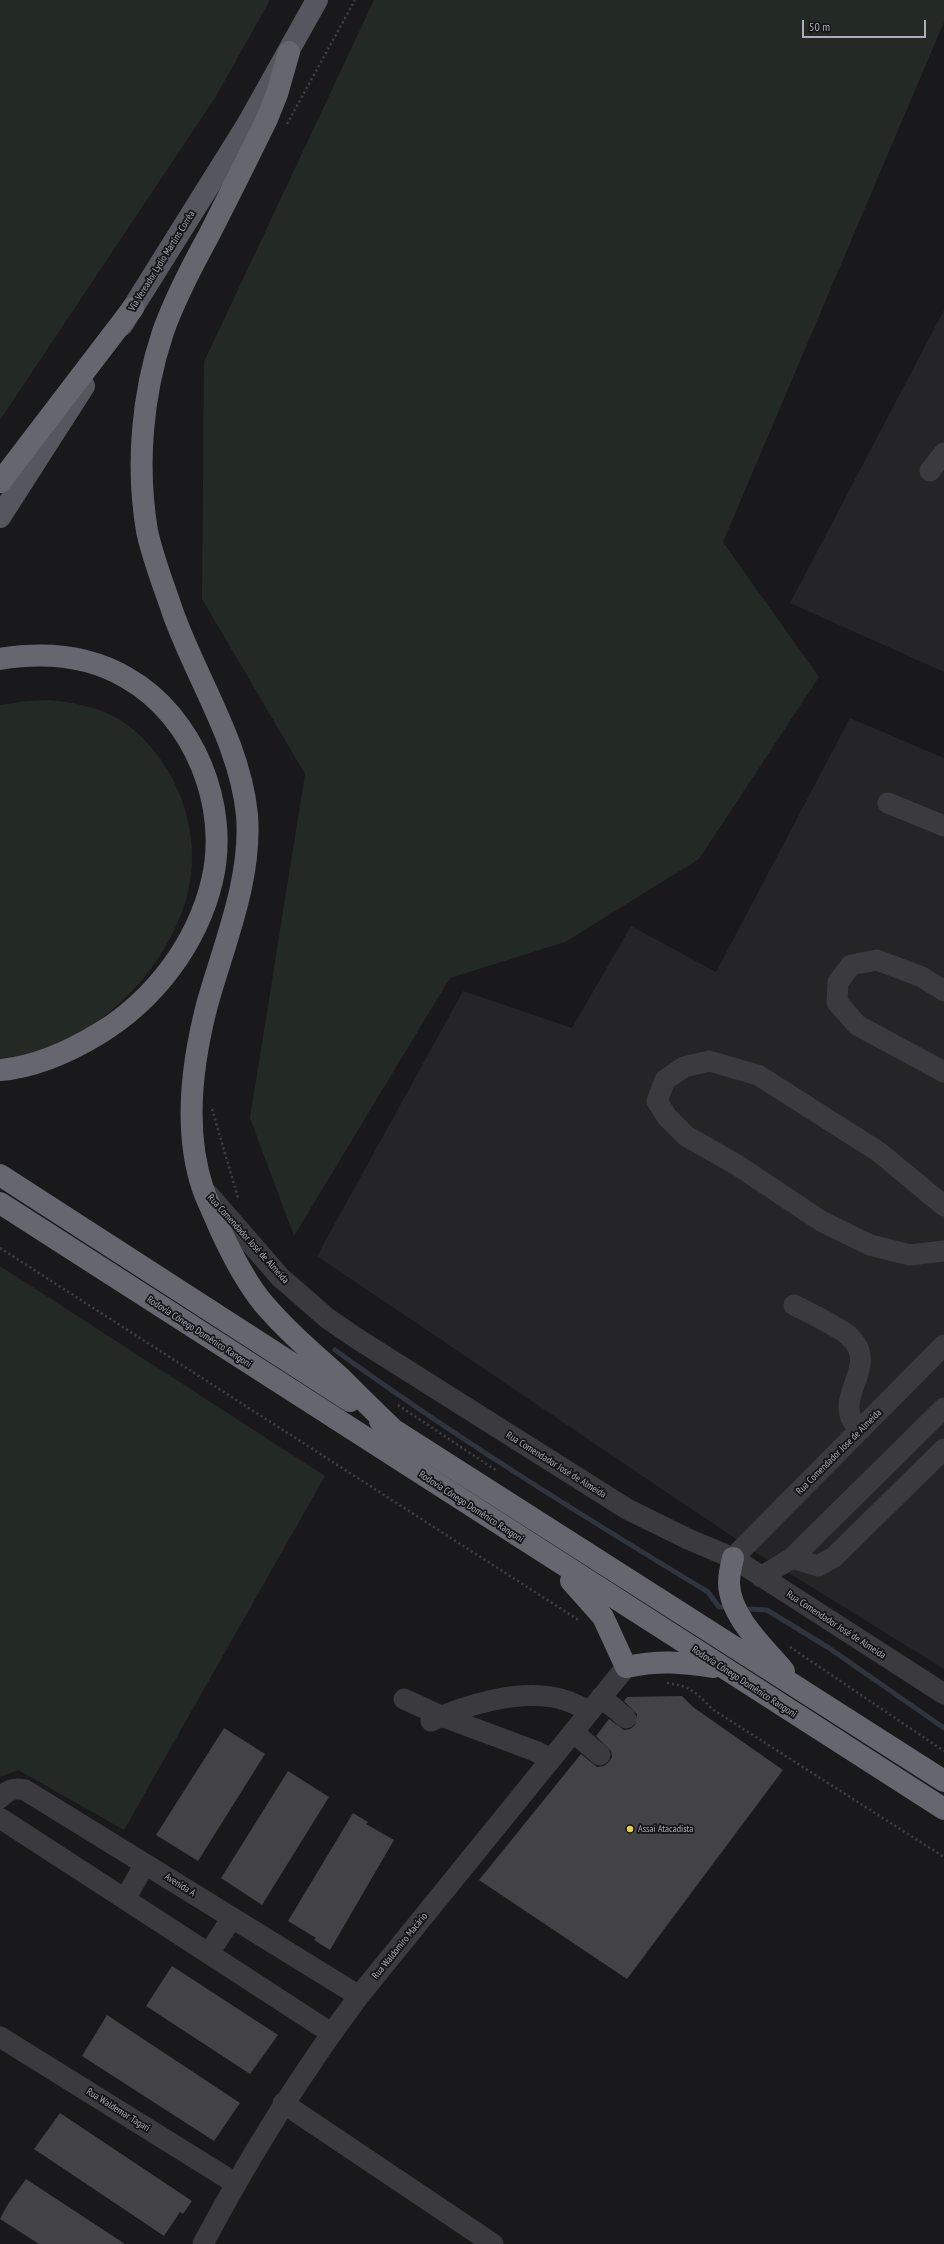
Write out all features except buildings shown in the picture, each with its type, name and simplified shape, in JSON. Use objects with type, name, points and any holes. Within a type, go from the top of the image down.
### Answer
[{"type":"highway","points":[[288,52],[277,94],[267,119],[177,297],[163,332],[152,368],[144,412],[142,453],[148,532],[158,569],[178,626],[235,761],[246,814],[247,836],[242,884],[202,1026],[193,1078],[192,1111],[194,1137],[203,1188],[237,1263],[262,1302],[289,1332],[392,1428]]},
{"type":"highway","points":[[0,482],[133,308]]},
{"type":"highway","points":[[0,659],[47,655],[68,657],[110,669],[127,678],[147,693],[179,726],[202,766],[209,788],[214,815],[216,847],[212,879],[203,910],[189,941],[161,980],[124,1019],[85,1042],[52,1058],[0,1070]]},
{"type":"highway","points":[[0,1175],[944,1781]]},
{"type":"highway","name":"Rodovia Cônego Domênico Rangoni","points":[[0,1203],[548,1557],[944,1809]]},
{"type":"highway","points":[[548,1557],[603,1617],[626,1667],[646,1663],[671,1661],[723,1668]]},
{"type":"highway","points":[[733,1558],[729,1584],[731,1594],[741,1618],[798,1687]]},
{"type":"main road","name":"Via Vereador Lydio Martins Corrêa","points":[[0,517],[247,125],[317,0]]},
{"type":"street","points":[[930,471],[944,453]]},
{"type":"street","points":[[888,803],[944,826]]},
{"type":"street","points":[[944,991],[922,977],[878,960],[852,965],[838,982],[837,1002],[857,1025],[944,1072]]},
{"type":"street","points":[[944,1206],[879,1152],[758,1075],[709,1061],[684,1067],[665,1080],[657,1101],[667,1117],[686,1136],[736,1165],[821,1221],[870,1246],[910,1255],[944,1251]]},
{"type":"street","name":"Rua Comendador José de Almeida","points":[[203,1188],[280,1277],[327,1318],[356,1338],[627,1509],[688,1539],[733,1558],[944,1694]]},
{"type":"street","points":[[794,1305],[850,1337],[861,1354],[860,1370],[849,1405],[850,1417],[859,1431]]},
{"type":"street","name":"Rua Comendador Jose de Almeida","points":[[733,1558],[944,1345]]},
{"type":"street","points":[[761,1577],[792,1558],[944,1408]]},
{"type":"street","points":[[792,1558],[818,1566],[834,1557],[944,1449]]},
{"type":"street","name":"Rua Waldomiro Macário","points":[[203,2244],[235,2183],[283,2103],[331,2033],[359,1996],[626,1667]]},
{"type":"street","points":[[436,1719],[457,1709],[526,1696],[553,1697],[595,1704],[626,1718]]},
{"type":"street","points":[[404,1699],[436,1719],[535,1751],[551,1759]]},
{"type":"street","points":[[573,1732],[600,1755]]},
{"type":"street","name":"Avenida A","points":[[0,1798],[7,1791],[16,1788],[25,1790],[359,1996]]},
{"type":"street","points":[[0,1818],[331,2033]]},
{"type":"street","points":[[125,1899],[145,1864]]},
{"type":"street","points":[[209,1953],[232,1918]]},
{"type":"street","name":"Rua Waldemar Tagari","points":[[0,2037],[235,2183]]},
{"type":"street","points":[[283,2103],[481,2241]]},
{"type":"path","points":[[285,128],[355,0]]},
{"type":"path","points":[[210,1102],[239,1201]]},
{"type":"path","points":[[0,1248],[580,1622]]},
{"type":"path","points":[[395,1403],[500,1473]]},
{"type":"path","points":[[786,1644],[944,1751]]},
{"type":"path","points":[[664,1683],[678,1685],[696,1692],[712,1708],[944,1857]]},
{"type":"shaded area","points":[[0,0],[270,0],[215,98],[0,420]]},
{"type":"shaded area","points":[[374,0],[944,0],[944,22],[723,542],[819,677],[699,859],[565,942],[450,978],[294,1236],[250,1118],[305,774],[202,599],[204,362]]},
{"type":"shaded area","points":[[944,310],[944,672],[790,603]]},
{"type":"shaded area","points":[[50,700],[84,706],[109,714],[137,733],[154,751],[168,771],[180,794],[192,843],[192,868],[188,892],[178,923],[162,952],[142,979],[119,1004],[93,1025],[64,1041],[32,1053],[0,1058],[0,705],[27,701]]},
{"type":"shaded area","points":[[850,718],[944,758],[944,1669],[758,1554],[317,1256],[463,991],[572,1028],[631,926],[716,972]]},
{"type":"shaded area","points":[[0,1266],[325,1476],[124,1830],[18,1770],[0,1777]]},
{"type":"waterway","points":[[335,1350],[426,1414],[566,1505],[708,1592],[719,1607],[725,1607]]},
{"type":"waterway","points":[[749,1609],[767,1610],[829,1648],[944,1728]]},
{"type":"place","name":"Assaí Atacadista","points":[[630,1829]]}]
